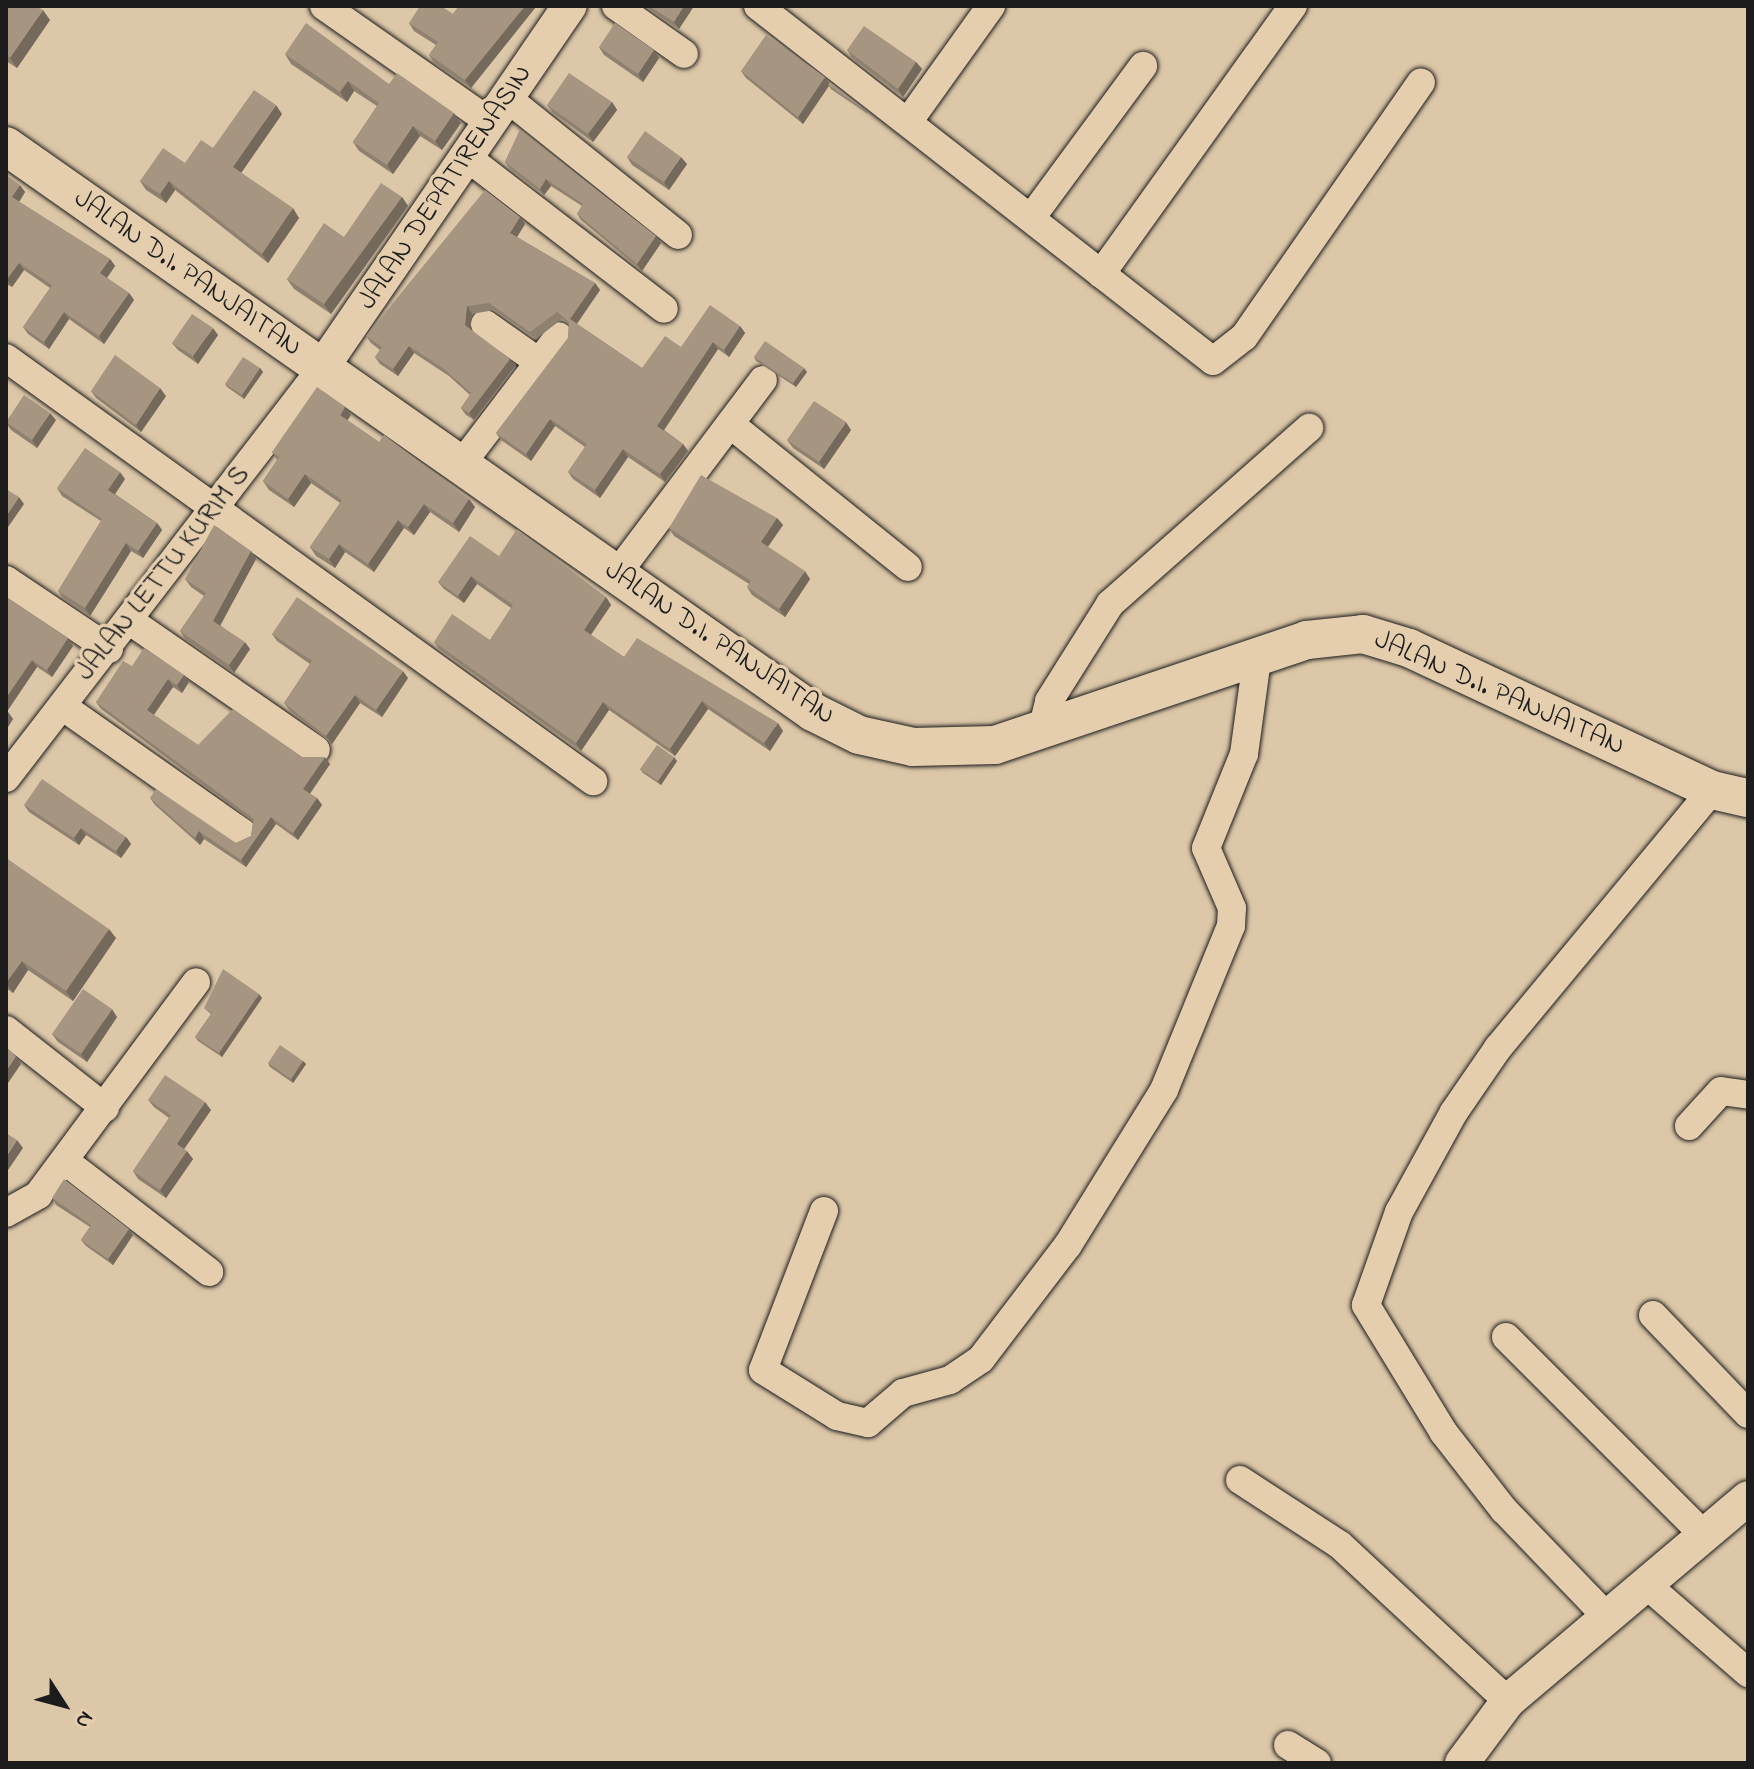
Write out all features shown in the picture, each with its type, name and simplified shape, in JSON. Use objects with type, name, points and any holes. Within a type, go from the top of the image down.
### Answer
[{"type":"main road","name":"JALAN D.I. PANJAITAN","points":[[6,146],[813,712],[859,735],[949,749],[1042,730],[1307,640],[1363,634],[1409,648],[1730,794]]},
{"type":"street","points":[[324,6],[499,110],[678,235]]},
{"type":"street","name":"JALAN DEPATIRENASIN","points":[[321,369],[570,6]]},
{"type":"street","points":[[616,6],[684,54]]},
{"type":"street","points":[[758,6],[1031,218],[1204,359],[1228,355],[1421,82]]},
{"type":"street","points":[[908,122],[991,6]]},
{"type":"street","points":[[1101,274],[1293,6]]},
{"type":"street","points":[[1031,218],[1143,66]]},
{"type":"street","points":[[468,158],[664,309]]},
{"type":"street","points":[[485,324],[539,362]]},
{"type":"street","points":[[460,466],[559,336]]},
{"type":"street","points":[[6,358],[214,511],[593,781]]},
{"type":"street","name":"JALAN LETTU KURIM S","points":[[7,775],[109,649],[321,369]]},
{"type":"street","points":[[616,575],[763,380]]},
{"type":"street","points":[[730,424],[908,567]]},
{"type":"street","points":[[1042,730],[1049,701],[1110,604],[1309,428]]},
{"type":"street","points":[[6,580],[109,649]]},
{"type":"street","points":[[130,621],[316,750]]},
{"type":"street","points":[[824,1211],[763,1370],[837,1416],[868,1423],[903,1393],[950,1380],[981,1359],[1086,1220],[1164,1090],[1231,926],[1232,908],[1206,848],[1244,754],[1257,659]]},
{"type":"street","points":[[62,706],[243,833]]},
{"type":"street","points":[[1608,1618],[1504,1510],[1444,1433],[1366,1305],[1399,1212],[1454,1112],[1498,1048],[1730,794]]},
{"type":"street","points":[[6,1213],[38,1195],[196,982]]},
{"type":"street","points":[[6,1030],[105,1108]]},
{"type":"street","points":[[1689,1126],[1721,1091],[1748,1095]]},
{"type":"street","points":[[65,1161],[209,1272]]},
{"type":"street","points":[[1653,1315],[1748,1414]]},
{"type":"street","points":[[1506,1337],[1704,1535]]},
{"type":"street","points":[[1240,1480],[1340,1545],[1508,1701]]},
{"type":"street","points":[[1462,1763],[1508,1701],[1648,1586],[1748,1498]]},
{"type":"street","points":[[1648,1586],[1748,1673]]},
{"type":"street","points":[[1288,1745],[1317,1763]]},
{"type":"building","points":[[6,6],[36,6],[43,10],[10,58],[6,55]]},
{"type":"building","points":[[420,6],[441,6],[453,14],[459,6],[525,6],[465,80],[429,55],[438,42],[409,23]]},
{"type":"building","points":[[649,6],[684,6],[674,22]]},
{"type":"building","points":[[306,23],[389,84],[397,73],[454,113],[435,141],[413,126],[387,165],[353,142],[379,103],[348,81],[340,92],[285,54]]},
{"type":"building","points":[[615,23],[654,50],[638,74],[599,47]]},
{"type":"building","points":[[864,26],[916,62],[898,89],[847,50]]},
{"type":"building","points":[[766,35],[825,77],[798,117],[741,71]]},
{"type":"building","points":[[569,73],[612,102],[588,134],[547,105]]},
{"type":"building","points":[[830,82],[865,110],[828,85]]},
{"type":"building","points":[[254,90],[276,105],[233,167],[293,208],[262,254],[169,181],[160,194],[140,181],[163,148],[185,163],[201,140],[213,148]]},
{"type":"building","points":[[520,130],[656,236],[637,264],[577,214],[583,204],[546,179],[540,189],[505,162]]},
{"type":"building","points":[[645,131],[681,157],[664,182],[627,157]]},
{"type":"building","points":[[6,175],[20,185],[12,197],[110,259],[100,273],[129,293],[99,336],[64,312],[44,342],[23,327],[52,285],[19,263],[6,280]]},
{"type":"building","points":[[381,183],[402,197],[324,304],[287,279],[324,223],[344,237]]},
{"type":"building","points":[[485,190],[520,217],[510,233],[595,283],[570,319],[642,368],[665,336],[681,347],[710,305],[740,326],[724,350],[713,342],[657,426],[683,444],[660,474],[623,449],[595,490],[568,472],[587,444],[550,419],[526,454],[496,433],[568,338],[569,322],[557,312],[530,332],[489,303],[467,306],[465,325],[510,359],[469,413],[461,408],[471,393],[444,369],[409,346],[393,369],[375,357],[382,347],[366,336]]},
{"type":"building","points":[[192,314],[213,328],[193,356],[172,343]]},
{"type":"building","points":[[765,341],[804,368],[793,383],[754,357]]},
{"type":"building","points":[[115,355],[160,388],[136,425],[91,391]]},
{"type":"building","points":[[243,357],[260,368],[242,395],[225,384]]},
{"type":"building","points":[[317,387],[345,407],[340,415],[379,442],[384,435],[469,499],[453,523],[424,504],[408,527],[398,520],[368,564],[339,544],[329,559],[310,547],[342,500],[305,474],[288,499],[263,481],[279,457],[272,452]]},
{"type":"building","points":[[24,395],[50,413],[32,440],[6,422]]},
{"type":"building","points":[[814,401],[846,422],[819,462],[787,440]]},
{"type":"building","points":[[85,448],[120,472],[108,490],[157,523],[138,551],[126,543],[85,608],[58,591],[102,519],[57,488]]},
{"type":"building","points":[[701,475],[777,518],[761,542],[805,571],[779,609],[747,587],[751,581],[669,528]]},
{"type":"building","points":[[6,489],[19,497],[6,516]]},
{"type":"building","points":[[214,525],[251,551],[213,621],[245,642],[229,665],[180,631],[206,593],[185,579]]},
{"type":"building","points":[[517,529],[606,597],[584,630],[624,657],[637,638],[778,723],[764,743],[702,701],[670,749],[603,702],[576,743],[434,642],[452,614],[490,640],[513,605],[471,576],[458,596],[438,582],[470,536],[499,556]]},
{"type":"building","points":[[6,597],[68,638],[47,670],[32,660],[6,698]]},
{"type":"building","points":[[297,597],[403,671],[376,710],[355,695],[326,736],[284,703],[312,661],[272,634]]},
{"type":"building","points":[[144,648],[184,675],[177,685],[168,679],[147,710],[198,745],[233,709],[302,757],[325,757],[303,789],[317,798],[293,833],[271,817],[241,860],[199,831],[195,838],[150,798],[156,789],[236,843],[251,836],[254,819],[96,702],[123,661],[132,666]]},
{"type":"building","points":[[657,745],[674,757],[658,781],[640,769]]},
{"type":"building","points":[[42,779],[126,837],[116,851],[81,828],[74,838],[24,805]]},
{"type":"building","points":[[6,858],[109,929],[66,991],[22,961],[6,983]]},
{"type":"building","points":[[223,969],[259,994],[219,1053],[195,1037],[212,1013],[204,1008]]},
{"type":"building","points":[[83,989],[112,1009],[81,1054],[52,1034]]},
{"type":"building","points":[[280,1045],[303,1061],[291,1079],[268,1063]]},
{"type":"building","points":[[6,1047],[16,1056],[6,1071]]},
{"type":"building","points":[[165,1075],[205,1102],[177,1144],[187,1151],[160,1190],[133,1171],[171,1115],[148,1100]]},
{"type":"building","points":[[6,1133],[17,1140],[6,1157]]},
{"type":"building","points":[[64,1179],[129,1229],[108,1259],[81,1240],[91,1225],[52,1198]]}]
